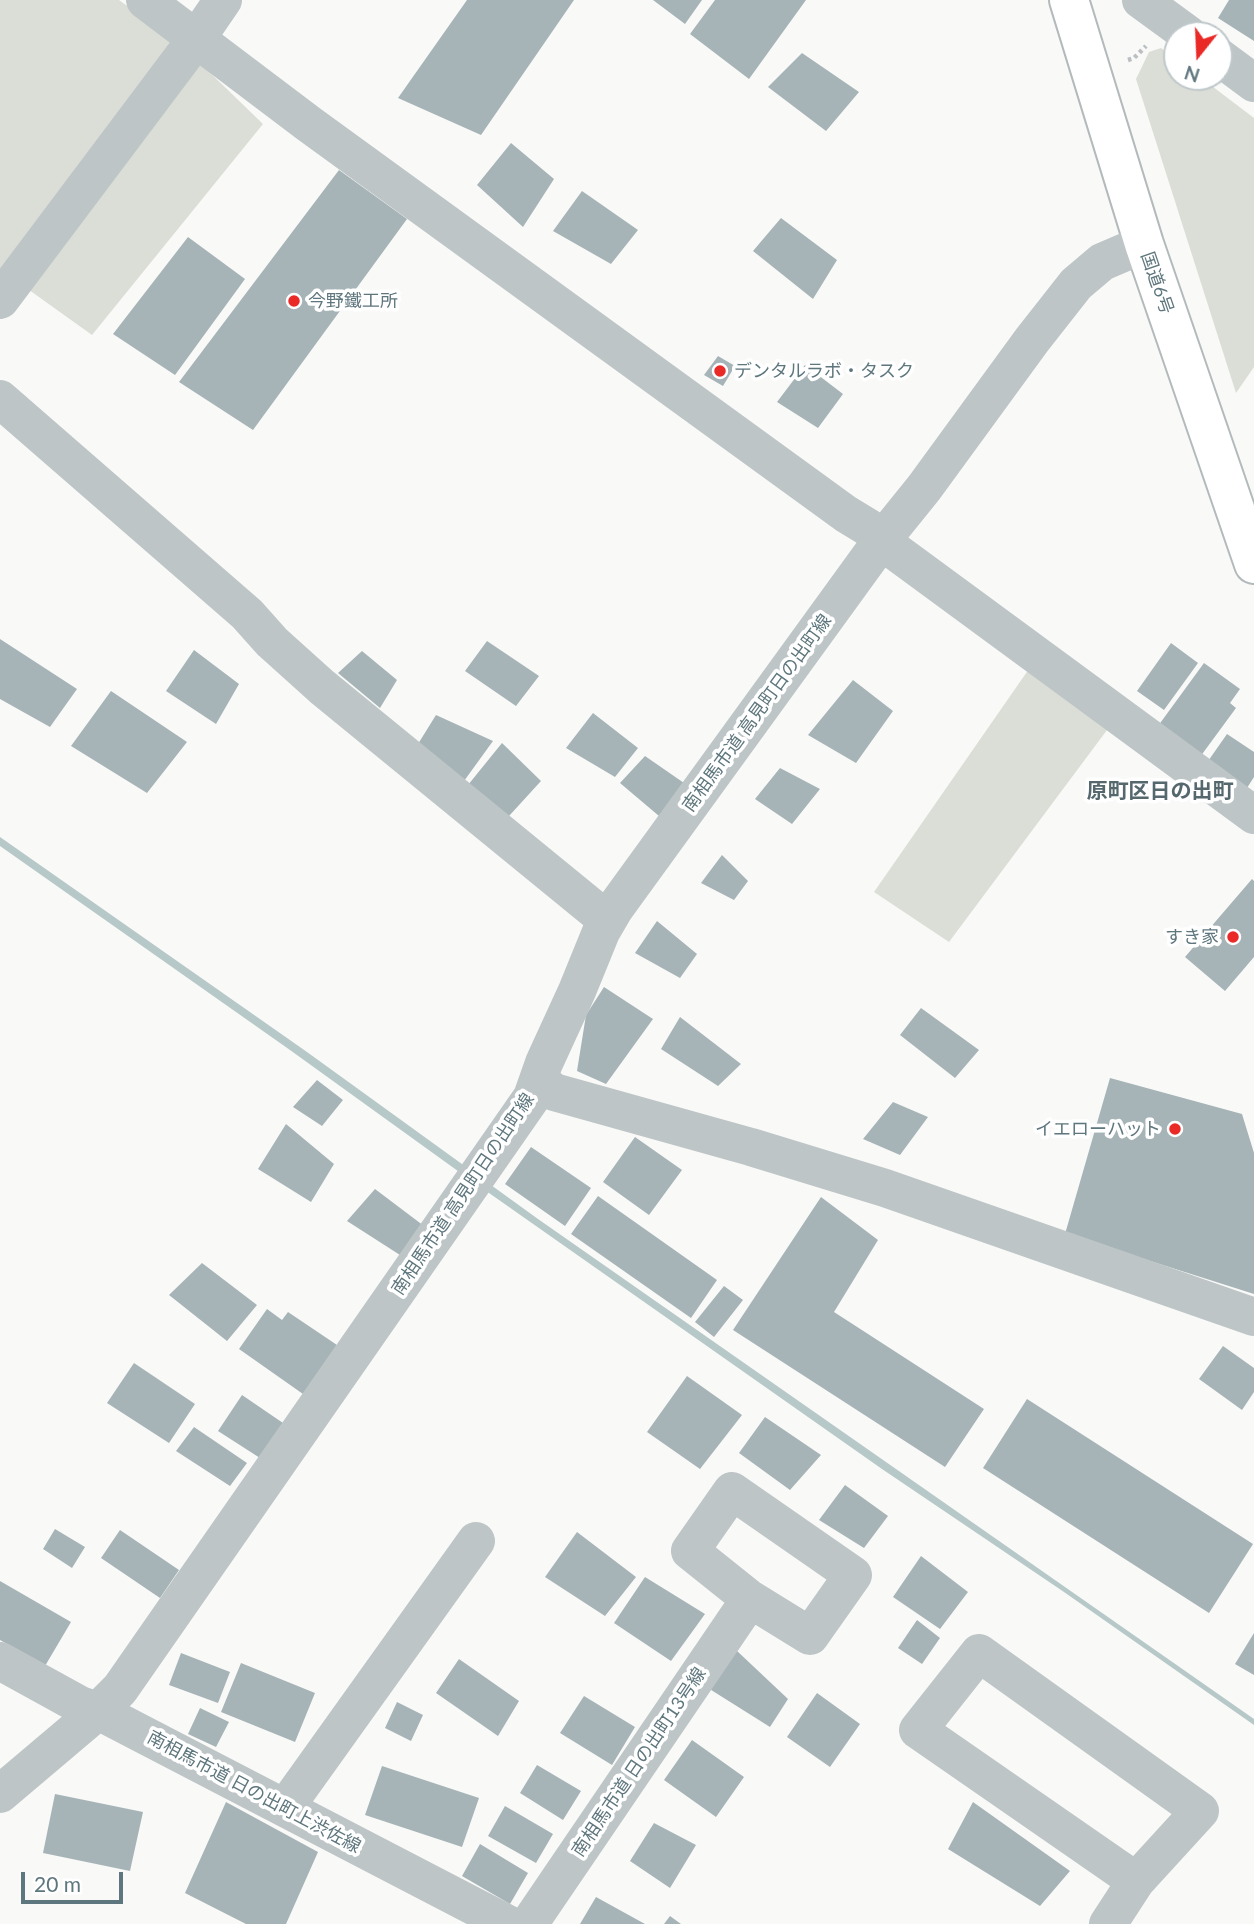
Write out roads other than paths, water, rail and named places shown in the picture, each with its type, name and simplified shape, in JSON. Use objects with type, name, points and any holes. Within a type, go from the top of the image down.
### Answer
[{"type":"highway","name":"国道6号","points":[[1069,0],[1144,244],[1254,564]]},
{"type":"street","points":[[145,0],[309,124],[846,514],[869,528],[1254,815]]},
{"type":"street","points":[[0,300],[223,0]]},
{"type":"street","points":[[1141,0],[1170,21]]},
{"type":"street","points":[[1233,67],[1254,83]]},
{"type":"street","name":"南相馬市道 高見町日の出町線","points":[[0,1794],[98,1711],[128,1678],[532,1097],[544,1063],[607,920],[882,540],[925,488],[1076,284],[1102,262],[1144,244]]},
{"type":"street","points":[[0,399],[247,614],[272,642],[322,687],[607,920]]},
{"type":"street","points":[[539,1080],[554,1092],[885,1188],[1254,1317]]},
{"type":"street","points":[[285,1808],[476,1541]]},
{"type":"street","name":"南相馬市道 日の出町13号線","points":[[528,1924],[750,1599]]},
{"type":"street","points":[[1108,1924],[1136,1881],[1200,1811],[979,1653],[918,1730],[1136,1881]]},
{"type":"street","name":"南相馬市道 日の出町上渋佐線","points":[[0,1661],[80,1706],[98,1711],[508,1924]]},
{"type":"place","name":"今野鐵工所","points":[[294,301]]},
{"type":"place","name":"デンタルラボ・タスク","points":[[720,371]]},
{"type":"place","name":"すき家","points":[[1233,937]]},
{"type":"place","name":"イエローハット","points":[[1175,1129]]},
{"type":"district","name":"原町区日の出町","points":[[1160,791]]}]
